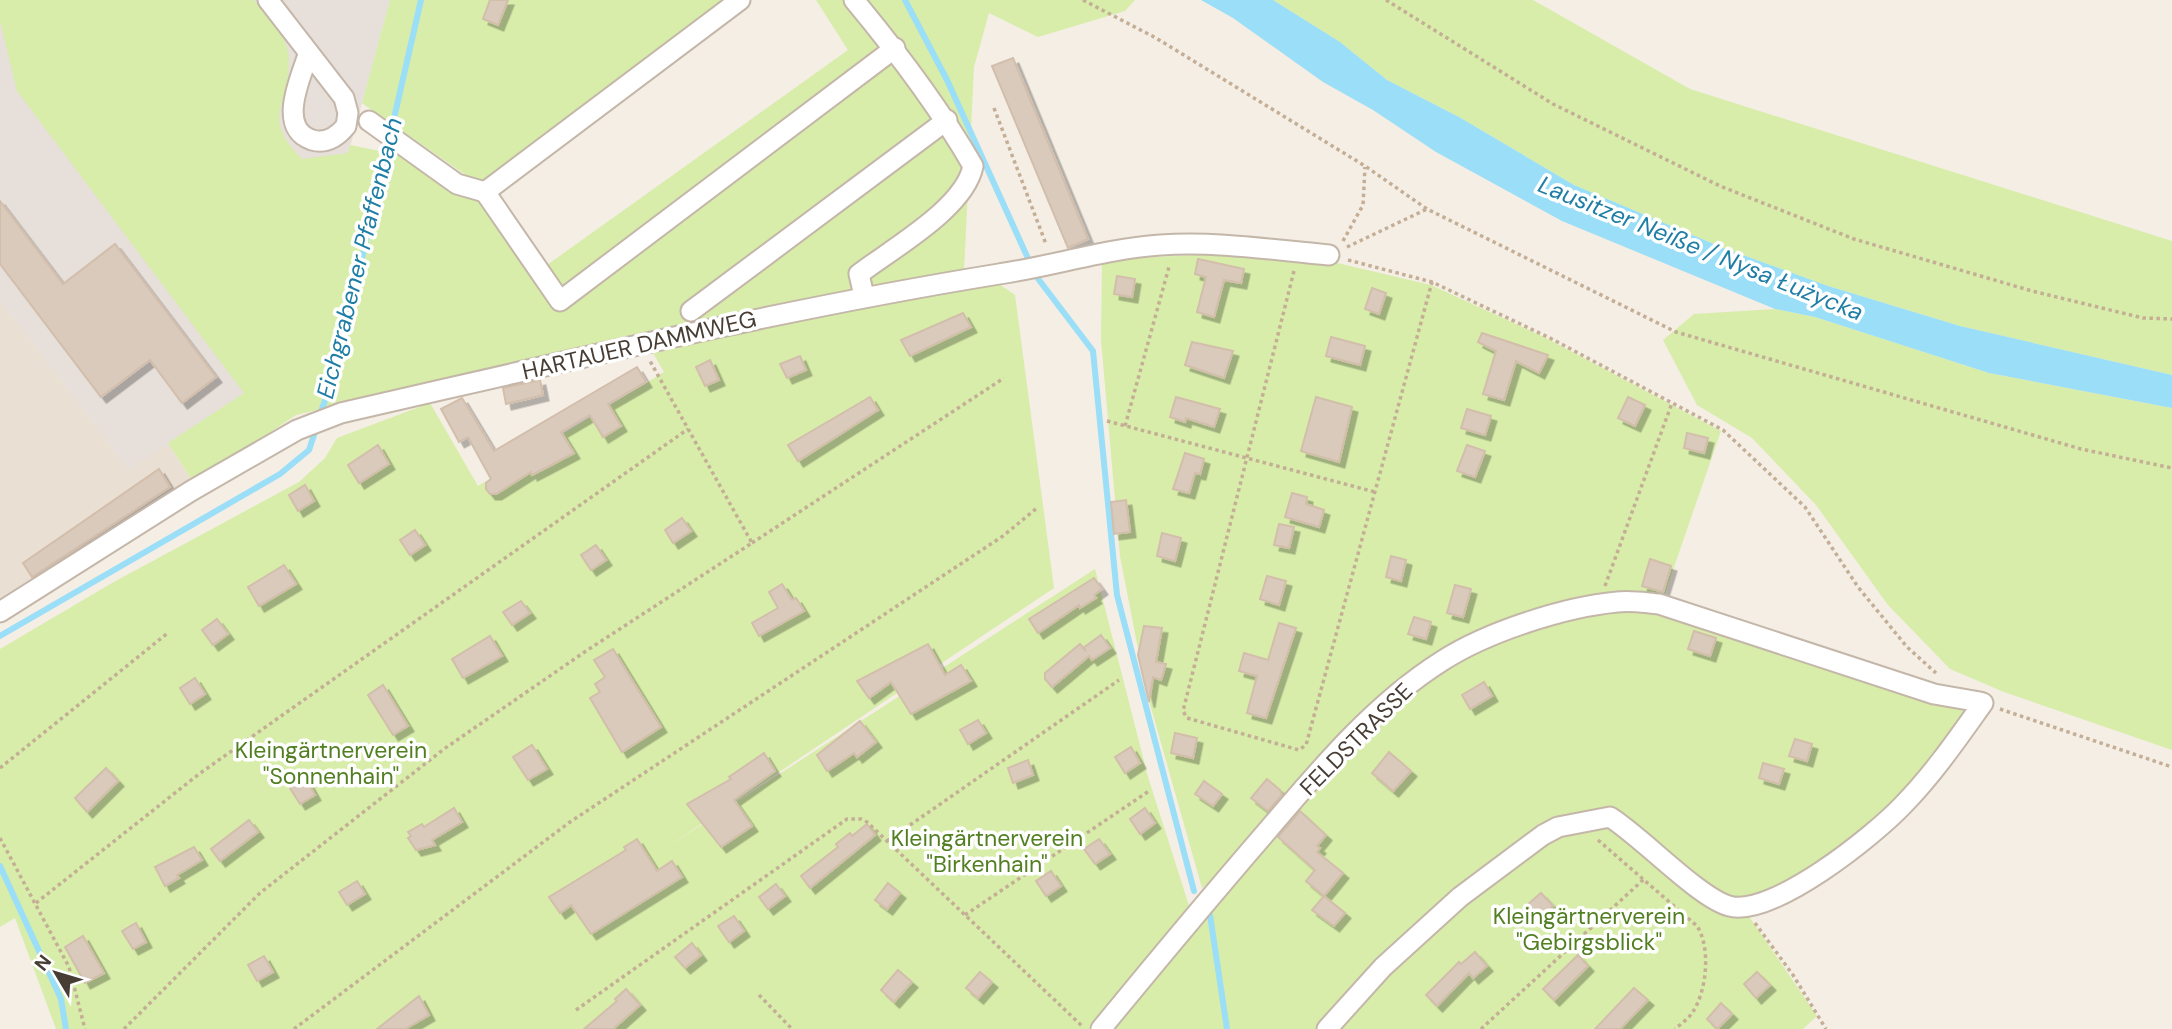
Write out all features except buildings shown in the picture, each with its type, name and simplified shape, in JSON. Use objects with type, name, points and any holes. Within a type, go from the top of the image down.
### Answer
[{"type":"street","points":[[268,0],[308,55]]},
{"type":"street","points":[[485,192],[740,0]]},
{"type":"street","points":[[854,0],[895,48],[947,120],[973,166],[971,180],[957,199],[859,274],[864,296]]},
{"type":"street","points":[[369,121],[457,184],[485,192],[560,301],[895,48]]},
{"type":"street","points":[[691,311],[947,120]]},
{"type":"street","name":"HARTAUER DAMMWEG","points":[[0,612],[191,491],[303,427],[333,416],[642,344],[864,296],[1039,266],[1101,252],[1161,245],[1217,244],[1329,255]]},
{"type":"street","name":"FELDSTRASSE","points":[[1101,1029],[1293,801],[1381,707],[1443,660],[1473,645],[1598,604],[1620,601],[1659,604],[1934,694],[1981,703]]},
{"type":"street","points":[[1327,1029],[1382,967],[1460,897],[1543,835],[1578,822],[1610,817],[1717,901],[1745,908],[1778,897],[1859,845],[1903,805],[1981,703]]},
{"type":"path","points":[[1083,0],[1156,38],[1365,166],[1427,209],[1676,332],[2081,449],[2172,468]]},
{"type":"path","points":[[1386,0],[1553,104],[1720,186],[1854,239],[2032,291],[2143,318],[2172,319]]},
{"type":"path","points":[[994,108],[1039,266]]},
{"type":"path","points":[[1329,255],[1345,239],[1359,216],[1364,195],[1365,166]]},
{"type":"path","points":[[1329,255],[1427,209]]},
{"type":"path","points":[[1299,252],[1184,714],[1187,718],[1298,750],[1306,746],[1432,282]]},
{"type":"path","points":[[1329,255],[1432,282],[1549,338],[1723,430],[1805,508],[1858,587],[1907,647],[1939,676]]},
{"type":"path","points":[[1125,426],[1169,267]]},
{"type":"path","points":[[642,344],[752,543]]},
{"type":"path","points":[[124,1029],[260,893],[444,749],[586,651],[1004,378]]},
{"type":"path","points":[[1598,604],[1672,403]]},
{"type":"path","points":[[1107,421],[1375,492]]},
{"type":"path","points":[[36,903],[199,774],[688,429]]},
{"type":"path","points":[[294,1029],[570,822],[1003,536],[1037,508]]},
{"type":"path","points":[[0,768],[169,632]]},
{"type":"path","points":[[887,841],[1119,680]]},
{"type":"path","points":[[1981,703],[2172,767]]},
{"type":"path","points":[[965,915],[1149,791]]},
{"type":"path","points":[[576,1010],[847,819],[861,819],[1086,1029]]},
{"type":"path","points":[[1578,822],[1697,926],[1703,936],[1706,971],[1703,982],[1693,1012],[1675,1029]]},
{"type":"path","points":[[0,838],[69,967],[85,1029]]},
{"type":"path","points":[[1481,1029],[1644,879]]},
{"type":"path","points":[[1745,908],[1793,975],[1826,1029]]},
{"type":"path","points":[[759,995],[792,1029]]},
{"type":"shaded area","points":[[0,0],[390,0],[291,364],[129,470],[0,300]]},
{"type":"shaded area","points":[[0,300],[129,470],[168,443],[194,483],[0,604]]},
{"type":"green space","points":[[0,0],[254,0],[286,43],[288,77],[279,122],[289,144],[302,159],[348,153],[350,145],[399,155],[454,189],[485,203],[533,275],[848,50],[816,0],[1135,0],[1125,11],[1038,37],[989,13],[974,67],[964,271],[583,346],[296,415],[194,483],[168,443],[244,393],[17,91],[0,21]]},
{"type":"green space","points":[[390,0],[727,0],[485,181],[470,178],[362,103]]},
{"type":"green space","points":[[1273,0],[1533,0],[1690,89],[2172,241],[2172,375],[1960,326],[1828,286],[1721,247],[1574,185],[1459,117],[1387,80],[1340,42]]},
{"type":"green space","points":[[1212,254],[1333,262],[1431,285],[1546,338],[1721,431],[1663,599],[1640,595],[1432,663],[1216,879],[1202,888],[1146,690],[1120,556],[1101,340],[1102,260]]},
{"type":"green space","name":"Kleingärtnerverein \"Sonnenhain\"","points":[[996,282],[1015,295],[1054,588],[661,851],[1095,569],[1148,777],[1191,912],[1095,1029],[56,1029],[15,918],[0,927],[0,649],[112,583],[299,482],[325,458],[337,438],[430,403],[478,486],[664,372],[650,348]]},
{"type":"green space","points":[[1775,309],[1815,317],[1989,373],[2172,408],[2172,750],[2004,692],[1950,669],[1888,605],[1816,505],[1752,438],[1697,405],[1663,340],[1694,314]]},
{"type":"green space","points":[[1617,603],[1662,610],[1961,705],[1965,719],[1886,812],[1783,890],[1747,902],[1723,899],[1613,816],[1541,829],[1324,1029],[1105,1029],[1360,733],[1434,670],[1499,638]]},
{"type":"green space","name":"Kleingärtnerverein \"Gebirgsblick\"","points":[[1601,825],[1624,831],[1746,912],[1817,1016],[1803,1029],[1332,1029],[1390,965],[1560,830]]},
{"type":"water","name":"Lausitzer Neiße / Nysa Łużycka","points":[[1201,0],[1273,0],[1340,42],[1387,80],[1459,117],[1574,185],[1721,247],[1828,286],[1960,326],[2172,375],[2172,408],[1989,373],[1815,317],[1775,309],[1562,221],[1436,152],[1373,110],[1323,82],[1233,18]]},
{"type":"waterway","name":"Eichgrabener Pfaffenbach","points":[[320,415],[339,359],[421,0]]},
{"type":"waterway","points":[[905,0],[947,80],[1036,276],[1093,351],[1117,595],[1194,891]]},
{"type":"waterway","name":"Eichgrabener Pfaffenbach","points":[[0,636],[280,474],[309,450],[317,426]]},
{"type":"waterway","name":"Eichgrabener Pfaffenbach","points":[[0,866],[61,999],[66,1029]]},
{"type":"waterway","points":[[1210,915],[1227,1029]]},
{"type":"park label","name":"Kleingärtnerverein \"Birkenhain\"","points":[[987,851]]}]
